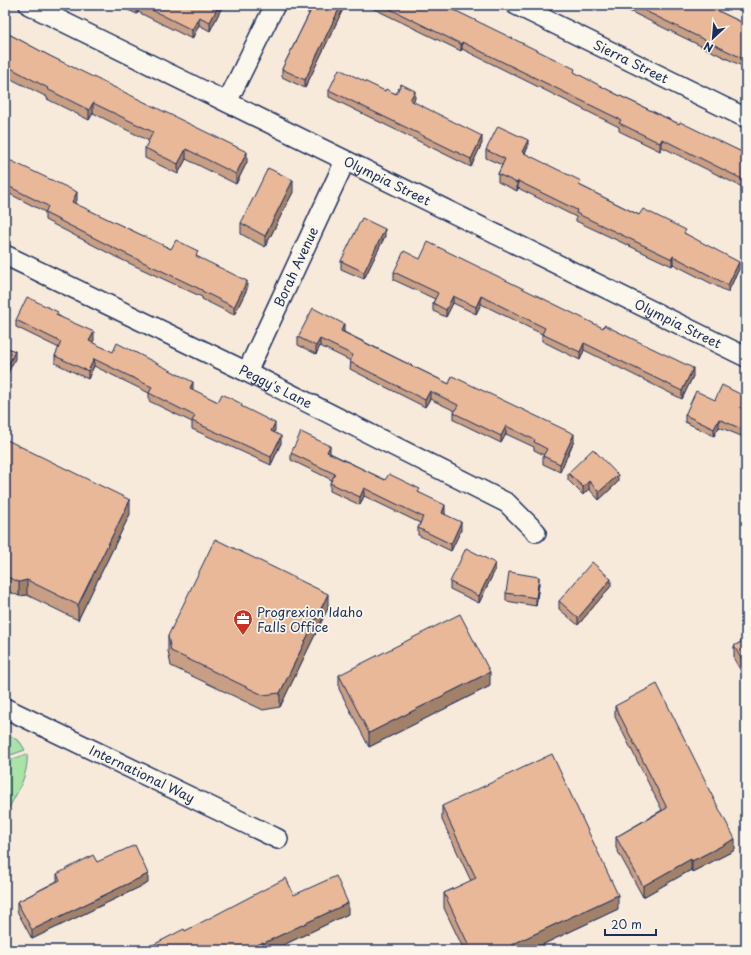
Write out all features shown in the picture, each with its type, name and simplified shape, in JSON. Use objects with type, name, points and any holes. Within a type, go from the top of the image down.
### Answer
[{"type":"street","name":"Olympia Street","points":[[29,5],[746,357]]},
{"type":"street","points":[[227,102],[275,5]]},
{"type":"street","name":"Sierra Street","points":[[516,5],[746,118]]},
{"type":"street","name":"Borah Avenue","points":[[247,372],[345,161]]},
{"type":"street","name":"Peggy's Lane","points":[[5,255],[247,372],[507,503],[536,532]]},
{"type":"street","name":"International Way","points":[[5,708],[278,840]]},
{"type":"green space","points":[[5,732],[20,742],[25,750],[5,757]]},
{"type":"green space","points":[[27,754],[24,778],[5,815],[5,762]]},
{"type":"building","points":[[142,5],[195,5],[198,7],[199,5],[219,5],[210,22],[199,17],[192,30]]},
{"type":"building","points":[[308,5],[341,5],[305,80],[282,69],[312,8]]},
{"type":"building","points":[[382,5],[444,5],[575,69],[574,72],[618,95],[679,124],[680,122],[746,154],[746,181],[662,139],[660,143],[619,123],[621,120],[462,42],[461,44]]},
{"type":"building","points":[[633,5],[706,5],[741,22],[746,15],[746,60]]},
{"type":"building","points":[[5,32],[50,56],[247,152],[236,174],[186,149],[178,164],[145,148],[153,132],[93,103],[89,110],[47,89],[48,88],[5,65]]},
{"type":"building","points":[[339,69],[385,91],[386,89],[396,94],[401,84],[415,91],[410,100],[482,136],[471,159],[329,90]]},
{"type":"building","points":[[498,126],[528,140],[522,152],[581,181],[579,185],[639,215],[643,209],[686,230],[684,233],[739,262],[728,285],[673,256],[672,259],[576,213],[577,210],[518,181],[517,183],[498,174],[505,159],[486,150]]},
{"type":"building","points":[[5,158],[77,192],[72,202],[171,249],[176,240],[198,251],[196,256],[247,281],[234,307],[45,213],[48,206],[6,185],[5,186]]},
{"type":"building","points":[[268,168],[293,180],[265,236],[241,223]]},
{"type":"building","points":[[362,218],[385,229],[364,272],[341,261]]},
{"type":"building","points":[[428,242],[603,328],[604,325],[693,368],[682,391],[584,343],[580,352],[542,334],[545,328],[481,296],[476,307],[453,296],[446,310],[433,303],[438,293],[394,272],[404,251],[420,259]]},
{"type":"building","points":[[746,270],[746,277],[743,276]]},
{"type":"building","points":[[27,297],[58,312],[56,315],[94,332],[89,341],[113,352],[117,343],[193,382],[190,388],[218,402],[222,394],[242,404],[241,406],[275,423],[271,431],[281,436],[271,457],[192,421],[195,416],[149,393],[152,387],[94,359],[88,371],[55,356],[61,342],[16,320]]},
{"type":"building","points":[[313,308],[344,324],[341,331],[449,384],[452,376],[574,434],[560,464],[543,456],[547,449],[534,442],[535,440],[506,426],[501,436],[454,413],[458,405],[430,391],[425,400],[350,362],[353,355],[320,339],[316,346],[298,337]]},
{"type":"building","points":[[5,347],[15,351],[5,372]]},
{"type":"building","points":[[722,385],[746,397],[746,431],[719,419],[714,429],[685,415],[696,391],[715,400]]},
{"type":"building","points":[[301,432],[330,446],[327,452],[385,480],[389,474],[420,489],[418,492],[445,505],[442,513],[461,522],[451,544],[418,528],[423,517],[364,488],[360,497],[330,483],[335,474],[291,453]]},
{"type":"building","points":[[5,439],[130,500],[78,605],[27,580],[19,582],[5,576]]},
{"type":"building","points":[[593,449],[618,475],[599,492],[589,481],[583,487],[568,473]]},
{"type":"building","points":[[215,539],[328,594],[280,693],[263,695],[171,651],[168,636]]},
{"type":"building","points":[[466,548],[495,563],[479,596],[450,582]]},
{"type":"building","points":[[592,562],[611,579],[578,618],[559,601]]},
{"type":"building","points":[[509,572],[539,577],[536,598],[506,593]]},
{"type":"building","points":[[460,614],[490,672],[369,733],[339,675]]},
{"type":"building","points":[[746,639],[746,667],[734,646]]},
{"type":"building","points":[[657,684],[735,839],[692,861],[691,859],[643,886],[616,837],[667,808],[615,706]]},
{"type":"building","points":[[552,754],[618,895],[511,945],[513,950],[471,950],[444,893],[476,878],[442,806]]},
{"type":"building","points":[[135,845],[148,874],[32,930],[17,902],[60,880],[57,874],[93,855],[97,862]]},
{"type":"building","points":[[336,876],[348,903],[248,950],[143,950],[184,929],[185,931],[286,878],[294,895]]},
{"type":"building","points":[[384,946],[386,950],[376,950]]},
{"type":"place","name":"Progrexion Idaho Falls Office","points":[[243,636]]}]
